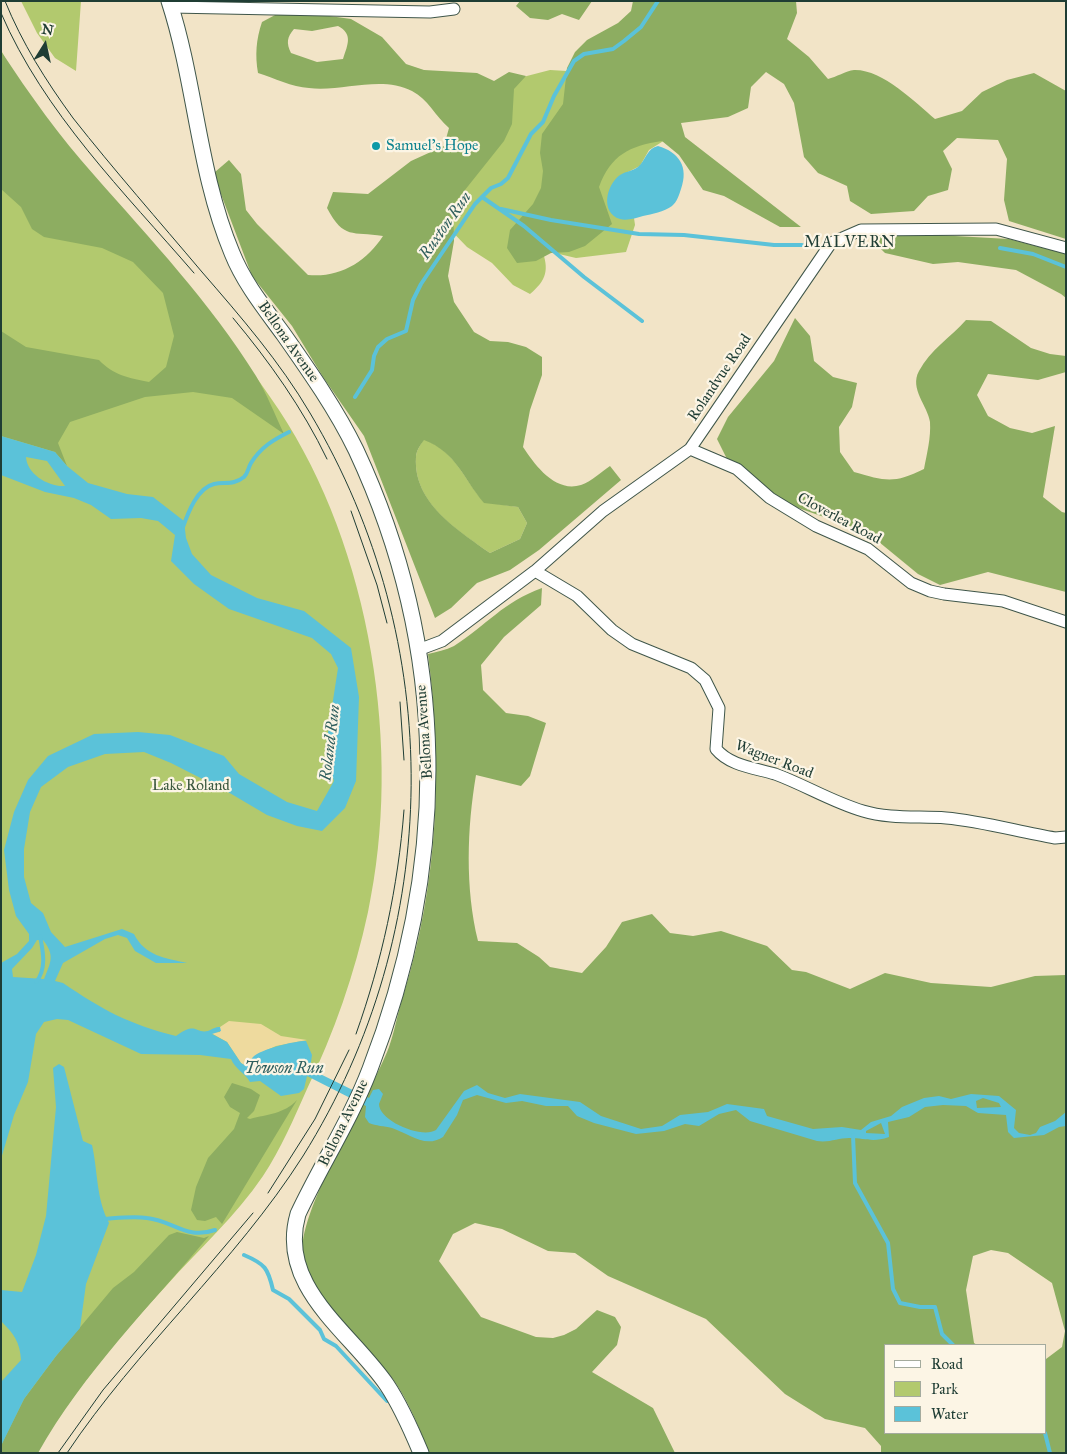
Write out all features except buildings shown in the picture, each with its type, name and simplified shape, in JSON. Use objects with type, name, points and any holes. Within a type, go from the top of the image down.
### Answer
[{"type":"main road","name":"Bellona Avenue","points":[[170,4],[208,185],[225,237],[240,274],[322,389],[356,450],[391,542],[406,591],[418,650],[429,765],[424,867],[416,914],[403,972],[382,1038],[354,1106],[298,1214],[293,1232],[293,1247],[306,1285],[386,1384],[401,1407],[421,1453]]},
{"type":"street","points":[[170,4],[430,12],[454,9]]},
{"type":"street","name":"Rolandvue Road","points":[[418,650],[442,641],[535,571],[604,511],[690,449],[831,243],[860,230],[996,229],[1066,248]]},
{"type":"street","name":"Cloverlea Road","points":[[690,449],[737,469],[770,498],[816,526],[868,549],[911,583],[937,592],[1003,601],[1066,622]]},
{"type":"street","name":"Wagner Road","points":[[535,571],[577,596],[612,630],[632,644],[691,668],[704,680],[719,708],[716,750],[732,762],[776,775],[828,799],[863,812],[884,815],[948,818],[1055,838],[1066,837]]},
{"type":"green space","points":[[21,1],[81,1],[76,71],[55,58],[37,33]]},
{"type":"green space","points":[[520,1],[592,1],[579,20],[562,14],[548,20],[530,18],[516,6]]},
{"type":"green space","points":[[633,1],[796,1],[797,13],[787,39],[809,57],[828,79],[854,70],[876,75],[898,88],[935,119],[962,111],[982,92],[1007,80],[1034,73],[1066,91],[1066,239],[1009,221],[1004,200],[1007,159],[998,140],[957,138],[943,151],[952,169],[948,190],[928,196],[914,211],[871,214],[850,201],[847,186],[818,173],[804,157],[794,103],[784,84],[766,72],[751,87],[748,108],[728,117],[681,123],[685,137],[801,227],[780,227],[724,196],[703,190],[679,155],[662,141],[631,149],[609,167],[599,187],[612,224],[585,246],[569,252],[551,253],[536,261],[517,263],[507,248],[510,230],[533,204],[541,188],[543,171],[540,153],[542,134],[563,104],[567,68],[575,52],[587,40],[618,23],[631,11]]},
{"type":"green space","points":[[277,14],[315,14],[351,19],[382,37],[406,64],[424,70],[477,73],[494,81],[509,72],[526,76],[514,89],[512,124],[504,141],[453,205],[454,241],[448,276],[454,302],[474,332],[490,341],[508,342],[526,347],[542,357],[542,375],[530,410],[523,447],[533,462],[547,476],[563,485],[585,484],[610,466],[621,480],[539,550],[510,570],[477,583],[451,608],[435,618],[364,436],[323,377],[292,326],[252,276],[219,189],[215,172],[229,160],[241,174],[246,210],[257,224],[308,275],[331,274],[360,261],[383,236],[344,230],[327,208],[333,192],[368,194],[411,161],[444,146],[449,128],[423,98],[400,86],[374,84],[322,89],[309,88],[290,84],[258,73],[258,35],[262,22]],"holes":[[[338,26],[346,32],[348,40],[343,59],[317,62],[291,53],[288,40],[294,29],[312,31]],[[424,440],[435,445],[452,459],[484,503],[518,507],[527,523],[520,539],[490,553],[440,514],[422,488],[417,473],[416,455]]]},
{"type":"green space","name":"Lake Roland","points":[[1,50],[24,91],[51,129],[198,303],[240,356],[279,410],[311,465],[337,524],[357,587],[371,652],[379,719],[382,785],[378,850],[368,912],[357,958],[326,1046],[270,1166],[241,1205],[148,1306],[97,1366],[65,1408],[36,1453],[1,1453]]},
{"type":"green space","points":[[1,51],[34,99],[81,161],[200,297],[256,376],[284,434],[232,398],[193,392],[145,397],[70,422],[58,443],[67,466],[55,452],[1,436],[1,331],[26,347],[99,360],[116,372],[149,382],[166,367],[174,336],[163,293],[133,262],[102,248],[44,237],[32,229],[21,207],[1,189]]},
{"type":"green space","points":[[550,70],[567,71],[665,140],[649,150],[640,166],[620,176],[622,219],[634,218],[635,225],[626,252],[576,258],[542,250],[546,269],[545,274],[540,284],[530,294],[513,285],[492,263],[467,247],[440,219],[485,119],[523,77]]},
{"type":"green space","points":[[901,233],[1009,239],[1066,254],[1066,298],[1016,270],[958,262],[933,264],[885,253],[871,239]]},
{"type":"green space","points":[[795,318],[810,336],[814,361],[833,377],[857,383],[852,407],[839,427],[840,452],[854,472],[882,479],[897,479],[924,469],[930,422],[918,391],[917,378],[919,371],[929,357],[966,320],[991,321],[1031,348],[1050,354],[1066,356],[1066,372],[1038,380],[988,374],[977,395],[988,416],[1010,428],[1032,433],[1055,426],[1043,497],[1066,513],[1066,592],[988,572],[940,585],[918,574],[879,542],[858,529],[787,504],[728,461],[717,439],[728,417],[774,361]]},
{"type":"green space","points":[[424,439],[452,458],[484,502],[518,507],[527,523],[520,539],[490,553],[451,525],[440,514],[429,502],[417,473],[416,455]]},
{"type":"green space","points":[[542,588],[541,605],[504,637],[481,665],[483,690],[506,713],[528,716],[546,723],[530,776],[521,786],[476,775],[469,837],[469,879],[478,941],[517,943],[539,957],[550,967],[582,973],[606,947],[622,922],[652,914],[670,933],[693,936],[721,931],[767,946],[792,970],[806,972],[850,989],[885,973],[931,983],[991,987],[1035,976],[1066,975],[1066,1453],[881,1453],[881,1446],[865,1428],[825,1419],[785,1394],[706,1319],[608,1276],[575,1253],[548,1251],[502,1229],[475,1223],[453,1234],[439,1261],[481,1317],[536,1337],[553,1338],[576,1329],[597,1310],[615,1317],[621,1327],[617,1345],[592,1372],[653,1408],[675,1453],[429,1453],[409,1406],[393,1379],[342,1322],[318,1291],[303,1258],[303,1239],[310,1214],[322,1185],[389,1047],[415,951],[424,909],[434,825],[436,783],[433,697],[428,654],[454,646],[516,600]],"holes":[[[991,1250],[1008,1253],[1052,1283],[1065,1331],[1062,1347],[1047,1358],[1047,1434],[884,1434],[884,1344],[976,1344],[966,1290],[973,1256]]]},
{"type":"green space","points":[[232,1083],[251,1089],[260,1095],[254,1111],[247,1118],[250,1119],[281,1111],[297,1100],[222,1224],[216,1217],[205,1221],[197,1220],[191,1210],[196,1187],[208,1158],[234,1129],[240,1113],[230,1107],[224,1097]]},
{"type":"green space","points":[[177,1232],[204,1238],[209,1236],[96,1368],[75,1395],[38,1453],[1,1453],[2,1443],[24,1399],[56,1356],[113,1288],[134,1272],[169,1235]]},
{"type":"sand","points":[[229,1021],[261,1024],[281,1036],[307,1040],[276,1046],[258,1054],[246,1067],[241,1063],[227,1042],[211,1033],[220,1032],[220,1027]]},
{"type":"water","points":[[658,146],[677,156],[683,167],[684,174],[679,196],[672,206],[662,211],[623,220],[614,216],[610,211],[607,198],[611,185],[620,175],[638,167],[649,151]]},
{"type":"water","name":"Towson Run","points":[[1,436],[55,452],[67,466],[88,483],[127,494],[153,497],[184,521],[186,538],[192,554],[211,575],[257,598],[304,611],[351,648],[359,697],[356,781],[345,808],[322,831],[297,826],[267,815],[228,792],[171,763],[144,752],[105,754],[68,767],[41,787],[30,812],[24,849],[24,877],[31,903],[43,913],[51,932],[65,947],[122,929],[134,934],[150,952],[187,963],[156,963],[135,951],[127,938],[118,935],[105,939],[63,963],[55,981],[63,983],[91,1001],[130,1021],[176,1036],[188,1029],[208,1031],[220,1027],[221,1031],[212,1034],[227,1042],[241,1063],[246,1066],[257,1054],[270,1048],[306,1041],[312,1055],[310,1069],[369,1098],[373,1090],[379,1089],[383,1094],[379,1104],[386,1116],[402,1127],[421,1132],[436,1130],[464,1091],[477,1085],[488,1093],[505,1098],[520,1094],[580,1102],[601,1116],[641,1129],[662,1126],[680,1115],[708,1112],[727,1104],[764,1109],[767,1116],[813,1129],[842,1127],[861,1130],[871,1122],[891,1116],[902,1107],[924,1098],[939,1096],[951,1099],[971,1094],[999,1096],[1016,1110],[1014,1128],[1019,1133],[1030,1135],[1036,1133],[1040,1127],[1055,1121],[1066,1112],[1066,1126],[1059,1127],[1044,1135],[1014,1138],[1008,1132],[1006,1115],[978,1113],[966,1106],[943,1105],[925,1107],[909,1117],[888,1122],[889,1137],[878,1140],[849,1138],[817,1141],[750,1121],[736,1110],[719,1114],[699,1126],[685,1124],[664,1131],[636,1134],[594,1123],[577,1116],[568,1106],[546,1106],[522,1101],[506,1103],[477,1095],[463,1100],[457,1115],[443,1137],[436,1140],[423,1141],[392,1128],[369,1123],[365,1117],[366,1106],[307,1076],[304,1089],[299,1093],[281,1096],[260,1081],[250,1082],[231,1059],[200,1055],[141,1054],[68,1020],[57,1019],[44,1022],[36,1034],[28,1082],[14,1115],[1,1159],[1,963],[17,954],[29,941],[29,934],[16,916],[9,890],[4,850],[14,812],[28,780],[48,756],[94,734],[138,732],[170,735],[224,756],[239,774],[287,802],[317,811],[334,781],[325,752],[338,668],[331,654],[312,638],[229,609],[194,584],[171,561],[175,535],[158,521],[141,518],[111,519],[91,505],[74,498],[45,492],[1,475]],"holes":[[[26,457],[47,461],[65,486],[45,482],[34,474],[27,463]],[[37,940],[43,940],[49,950],[51,959],[44,979],[13,977],[12,969]],[[983,1098],[999,1103],[1001,1107],[977,1108],[976,1101]],[[881,1123],[885,1134],[866,1133],[866,1131]]]},
{"type":"water","points":[[59,1064],[64,1067],[83,1141],[92,1145],[99,1194],[109,1223],[86,1284],[80,1328],[56,1356],[24,1399],[1,1446],[1,1382],[21,1360],[15,1339],[1,1321],[1,1290],[22,1292],[36,1255],[46,1216],[56,1107],[53,1068]]},
{"type":"waterway","name":"Ruxton Run","points":[[355,397],[372,370],[374,356],[378,347],[387,339],[406,331],[413,300],[421,284],[475,204],[491,188],[501,184],[508,178],[531,134],[543,122],[554,96],[574,61],[584,54],[613,49],[641,27],[658,1]]},
{"type":"waterway","points":[[482,197],[524,226],[584,277],[642,321]]},
{"type":"waterway","points":[[501,209],[551,220],[639,234],[684,235],[774,245],[802,245]]},
{"type":"waterway","points":[[1000,248],[1033,254],[1066,267]]},
{"type":"waterway","name":"Ruxton Run","points":[[183,527],[194,502],[203,490],[214,484],[240,480],[263,448],[289,432]]},
{"type":"waterway","name":"Roland Run","points":[[36,982],[43,966],[40,936]]},
{"type":"waterway","points":[[853,1135],[855,1183],[888,1243],[893,1289],[900,1303],[920,1307],[935,1307],[942,1334],[952,1344]]},
{"type":"waterway","points":[[104,1219],[142,1217],[196,1233],[215,1230]]},
{"type":"waterway","points":[[244,1255],[261,1264],[267,1272],[273,1290],[289,1299],[320,1330],[324,1339],[336,1346],[387,1401]]},
{"type":"waterway","points":[[1045,1434],[1050,1453]]},
{"type":"tram line","points":[[5,1],[35,61],[73,118],[259,340],[286,376],[310,413],[355,502],[387,594],[405,689],[411,786],[404,882],[383,976],[350,1068],[303,1156],[276,1195],[247,1233],[94,1414],[67,1453]]},
{"type":"tram line","points":[[1,13],[19,50],[39,84],[63,118],[114,182],[194,273]]},
{"type":"tram line","points":[[233,318],[260,351],[284,386],[318,440],[327,459]]},
{"type":"tram line","points":[[351,511],[377,585],[387,623]]},
{"type":"tram line","points":[[400,702],[404,760]]},
{"type":"tram line","points":[[356,1034],[374,979],[388,924],[398,867],[404,810]]},
{"type":"tram line","points":[[268,1193],[315,1119],[349,1050]]},
{"type":"tram line","points":[[58,1453],[103,1390],[253,1213]]},
{"type":"place","name":"Samuel's Hope","points":[[376,146]]},
{"type":"district","name":"MALVERN","points":[[850,243]]}]
